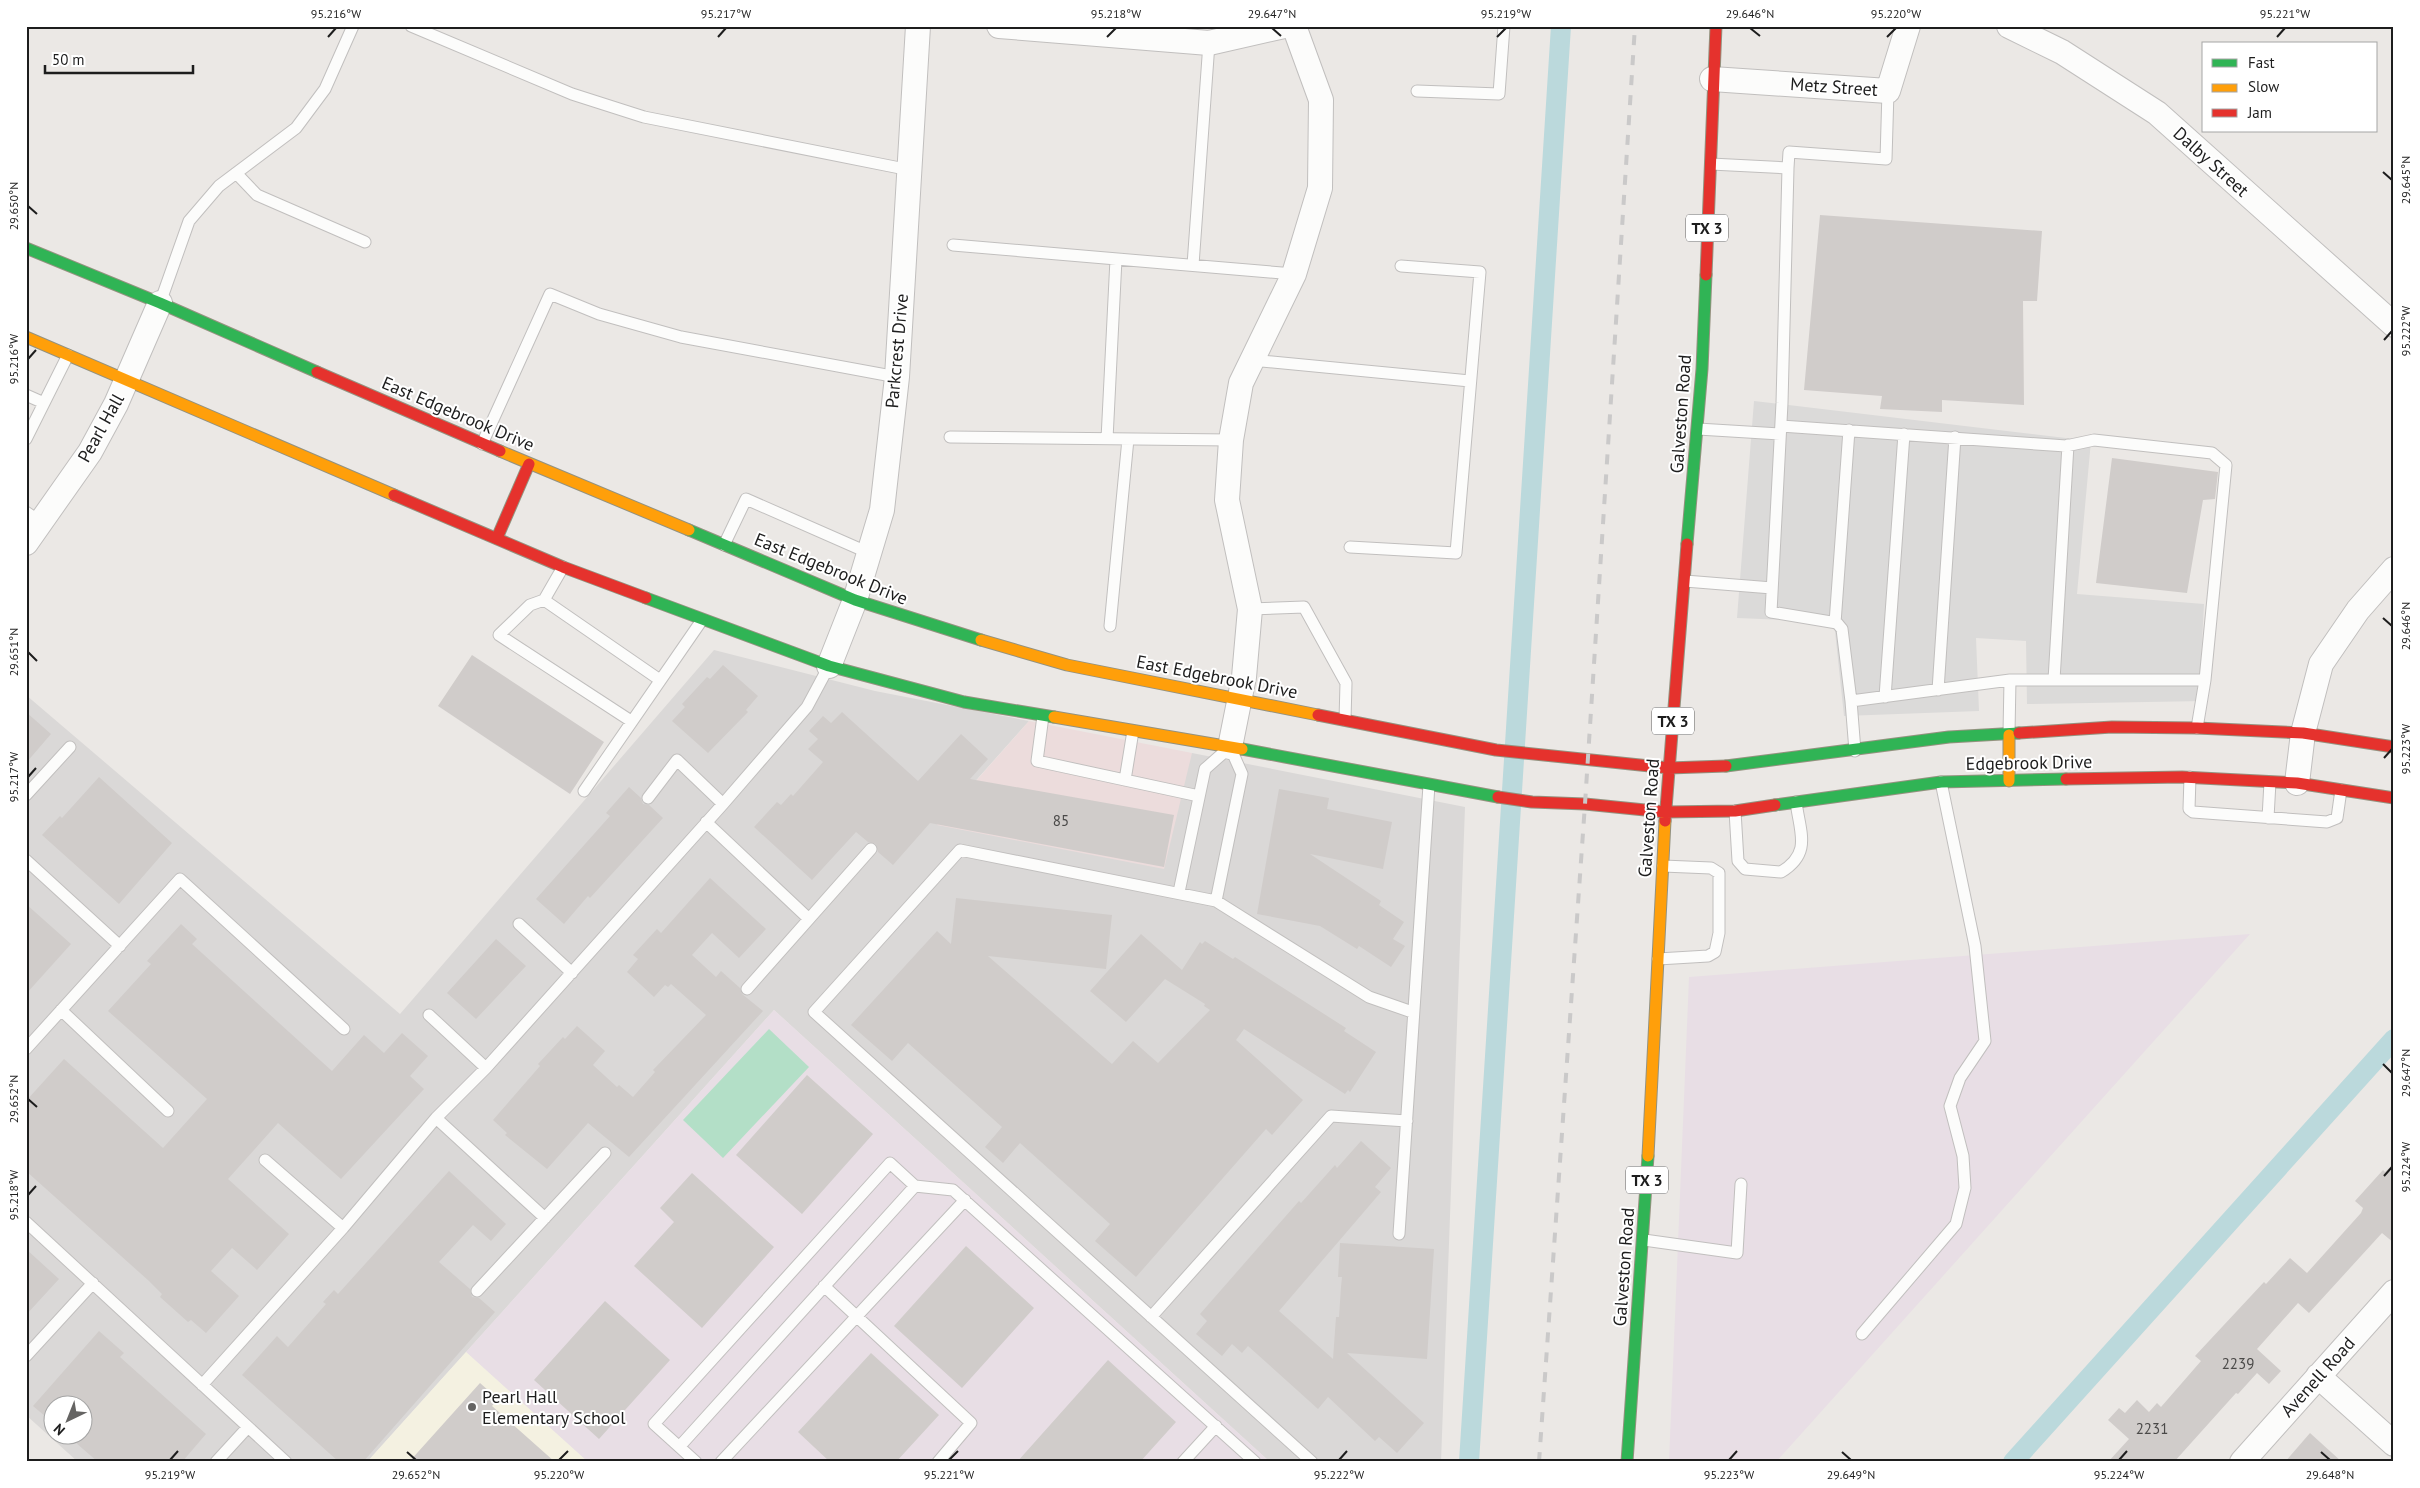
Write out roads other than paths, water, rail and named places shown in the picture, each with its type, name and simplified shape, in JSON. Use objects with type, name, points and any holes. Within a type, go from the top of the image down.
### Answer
[{"type":"main road","name":"Galveston Road","points":[[1627,1462],[1644,1240],[1669,768],[1702,369],[1712,79],[1716,26]]},
{"type":"main road","name":"East Edgebrook Drive","points":[[26,248],[160,303],[529,464],[855,600],[923,624],[1067,665],[1496,750],[1669,768]]},
{"type":"main road","points":[[26,337],[563,567],[829,666],[964,702],[1230,747],[1429,785],[1532,802],[1585,804],[1666,812]]},
{"type":"main road","points":[[497,538],[529,464]]},
{"type":"main road","name":"Edgebrook Drive","points":[[1669,768],[1735,766],[1949,737],[2009,735],[2112,727],[2197,728],[2303,733],[2394,747]]},
{"type":"main road","points":[[2009,735],[2009,781]]},
{"type":"main road","name":"Edgebrook Drive","points":[[1666,812],[1735,811],[1941,782],[2190,778],[2297,783],[2394,798]]},
{"type":"street","name":"Parkcrest Drive","points":[[829,666],[855,600],[882,510],[897,377],[918,26]]},
{"type":"street","points":[[1000,26],[1209,43],[1284,26]]},
{"type":"street","points":[[1230,747],[1244,677],[1250,609],[1228,500],[1230,440],[1241,383],[1294,274],[1320,188],[1321,100],[1294,26]]},
{"type":"street","name":"Metz Street","points":[[1712,79],[1888,91],[1908,26]]},
{"type":"street","name":"Dalby Street","points":[[2009,26],[2062,52],[2157,113],[2394,325]]},
{"type":"street","name":"Pearl Hall","points":[[26,543],[34,518],[90,452],[127,380],[160,303]]},
{"type":"street","points":[[2297,783],[2303,733],[2321,664],[2358,610],[2394,569]]},
{"type":"street","name":"Avenell Road","points":[[2242,1462],[2394,1292]]},
{"type":"street","points":[[2318,1376],[2394,1444]]},
{"type":"lane","points":[[160,303],[189,221],[218,186],[296,128],[325,88],[353,26]]},
{"type":"lane","points":[[412,26],[572,94],[644,117],[910,170]]},
{"type":"lane","points":[[1417,91],[1499,94],[1504,26]]},
{"type":"lane","points":[[1193,265],[1209,43]]},
{"type":"lane","points":[[1855,750],[1852,701],[1842,629],[1835,623],[1771,612],[1781,430],[1788,168],[1789,152],[1886,159],[1888,91]]},
{"type":"lane","points":[[1709,164],[1788,168]]},
{"type":"lane","points":[[236,174],[257,194],[365,242]]},
{"type":"lane","points":[[954,245],[1294,274]]},
{"type":"lane","points":[[1108,439],[1116,259]]},
{"type":"lane","points":[[1350,547],[1456,553],[1480,272],[1401,266]]},
{"type":"lane","points":[[482,444],[550,294],[599,314],[681,337],[897,377]]},
{"type":"lane","points":[[26,440],[68,355]]},
{"type":"lane","points":[[1251,360],[1470,381]]},
{"type":"lane","points":[[26,395],[44,403]]},
{"type":"lane","points":[[1698,429],[1849,430],[2068,445],[2094,440],[2212,453],[2226,465],[2205,680],[2197,728]]},
{"type":"lane","points":[[1835,623],[1849,430]]},
{"type":"lane","points":[[1885,697],[1904,434]]},
{"type":"lane","points":[[950,437],[1230,440]]},
{"type":"lane","points":[[1938,690],[1955,437]]},
{"type":"lane","points":[[1110,626],[1128,439]]},
{"type":"lane","points":[[2054,680],[2068,445]]},
{"type":"lane","points":[[724,545],[746,499],[869,553]]},
{"type":"lane","points":[[563,567],[544,600],[530,605],[499,635],[631,721]]},
{"type":"lane","points":[[1685,582],[1772,588]]},
{"type":"lane","points":[[544,600],[660,680]]},
{"type":"lane","points":[[1250,609],[1304,607],[1346,683],[1345,720]]},
{"type":"lane","points":[[584,791],[702,620]]},
{"type":"lane","points":[[202,1384],[343,1228],[436,1118],[486,1068],[723,804],[807,707],[829,666]]},
{"type":"lane","points":[[1852,701],[2010,680],[2205,680]]},
{"type":"lane","points":[[2009,735],[2010,680]]},
{"type":"lane","points":[[1043,716],[1037,760],[1199,796]]},
{"type":"lane","points":[[1125,780],[1133,731]]},
{"type":"lane","points":[[26,795],[70,747]]},
{"type":"lane","points":[[1179,892],[1205,768],[1230,747],[1242,774],[1216,901]]},
{"type":"lane","points":[[648,798],[677,760],[723,804]]},
{"type":"lane","points":[[2190,778],[2189,809],[2193,812],[2327,822],[2337,818],[2340,790]]},
{"type":"lane","points":[[1862,1334],[1956,1224],[1964,1188],[1963,1156],[1950,1106],[1960,1078],[1985,1041],[1975,946],[1941,782]]},
{"type":"lane","points":[[2268,818],[2270,782]]},
{"type":"lane","points":[[1399,1234],[1412,1012],[1429,785]]},
{"type":"lane","points":[[1735,811],[1738,861],[1745,869],[1781,872],[1796,860],[1802,849],[1796,802]]},
{"type":"lane","points":[[706,822],[809,918]]},
{"type":"lane","points":[[747,989],[871,849]]},
{"type":"lane","points":[[1312,1462],[814,1012],[960,850],[1179,892],[1216,901],[1369,997],[1412,1012]]},
{"type":"lane","points":[[26,860],[120,946]]},
{"type":"lane","points":[[1719,873],[1738,861]]},
{"type":"lane","points":[[1663,866],[1711,868],[1719,873]]},
{"type":"lane","points":[[1658,959],[1708,956],[1715,952],[1719,933],[1719,873]]},
{"type":"lane","points":[[26,1049],[180,879],[344,1029]]},
{"type":"lane","points":[[518,924],[572,972]]},
{"type":"lane","points":[[61,1010],[168,1111]]},
{"type":"lane","points":[[429,1015],[486,1068]]},
{"type":"lane","points":[[1151,1317],[1331,1116],[1407,1121]]},
{"type":"lane","points":[[436,1118],[545,1218]]},
{"type":"lane","points":[[477,1291],[605,1153]]},
{"type":"lane","points":[[265,1160],[343,1228]]},
{"type":"lane","points":[[696,1462],[654,1424],[890,1163],[915,1186],[953,1190],[1255,1462]]},
{"type":"lane","points":[[1644,1240],[1737,1253],[1741,1184]]},
{"type":"lane","points":[[680,1446],[915,1186]]},
{"type":"lane","points":[[721,1462],[964,1200]]},
{"type":"lane","points":[[26,1222],[286,1462]]},
{"type":"lane","points":[[26,1356],[93,1283]]},
{"type":"lane","points":[[824,1286],[971,1423],[938,1462]]},
{"type":"lane","points":[[1183,1462],[1216,1426]]},
{"type":"lane","points":[[216,1462],[248,1427]]},
{"type":"waterway","points":[[1469,1462],[1561,26]]},
{"type":"waterway","points":[[2013,1462],[2394,1039]]},
{"type":"railway","points":[[1539,1462],[1585,804],[1635,26]]},
{"type":"place","name":"Pearl Hall Elementary School","points":[[472,1407]]}]
